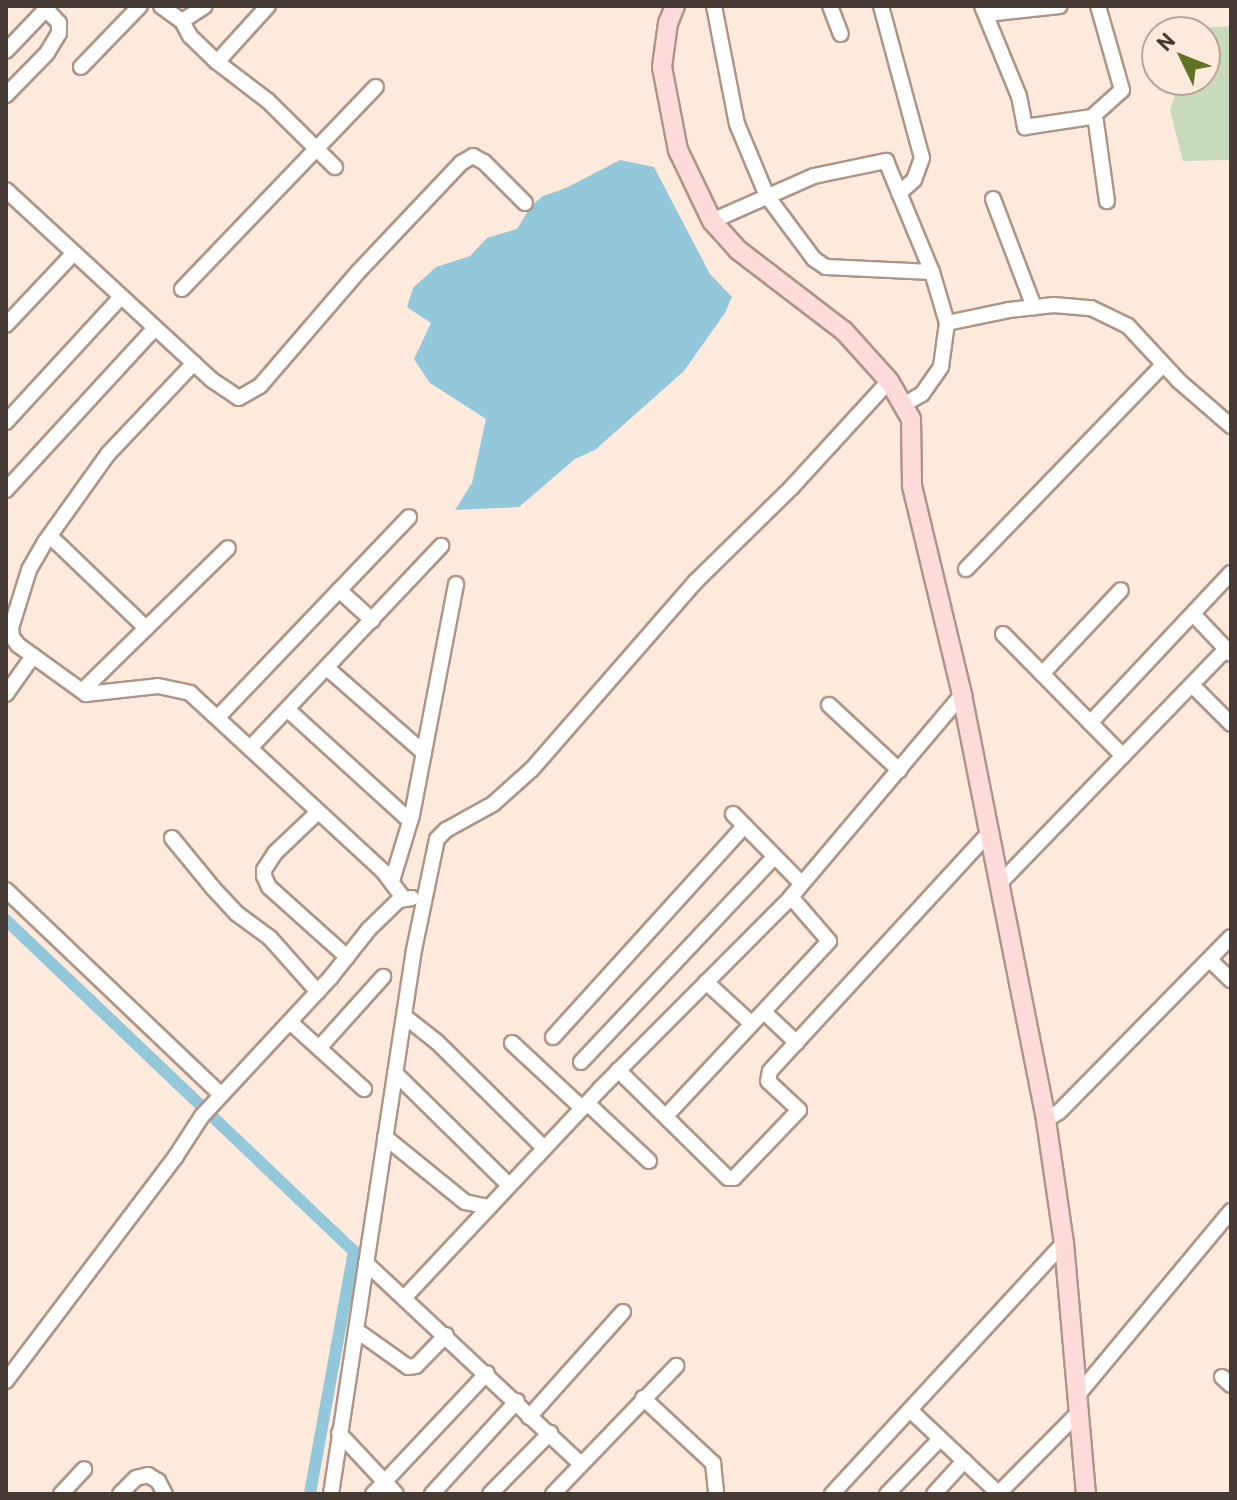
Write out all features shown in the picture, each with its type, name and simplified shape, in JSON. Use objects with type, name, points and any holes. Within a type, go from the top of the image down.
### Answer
[{"type":"street","points":[[81,67],[140,6]]},
{"type":"street","points":[[161,6],[182,21],[190,36],[217,62],[268,101],[335,167]]},
{"type":"street","points":[[182,21],[205,6]]},
{"type":"street","points":[[217,62],[268,6]]},
{"type":"street","points":[[675,6],[668,23],[662,67],[678,150],[712,221],[738,250],[844,331],[889,381],[911,419],[912,486],[962,695],[987,835],[1046,1120],[1064,1243],[1086,1494]]},
{"type":"street","points":[[714,6],[732,108],[767,196],[814,259],[826,267],[932,272]]},
{"type":"street","points":[[830,6],[841,34]]},
{"type":"street","points":[[881,6],[922,158],[914,180],[899,193]]},
{"type":"street","points":[[1060,6],[984,10],[1019,96],[1025,127],[1092,117],[1122,90],[1098,6]]},
{"type":"street","points":[[6,51],[48,8],[59,23],[59,33],[47,53],[6,95]]},
{"type":"street","points":[[182,289],[376,87]]},
{"type":"street","points":[[1092,117],[1107,201]]},
{"type":"street","points":[[6,190],[230,394],[247,396],[461,163],[473,156],[484,162],[525,203]]},
{"type":"street","points":[[712,221],[814,176],[886,161],[932,272],[947,323],[941,367],[922,394],[905,404]]},
{"type":"street","points":[[993,199],[1034,307]]},
{"type":"street","points":[[6,325],[73,254]]},
{"type":"street","points":[[6,422],[121,297]]},
{"type":"street","points":[[947,323],[1034,307],[1091,308],[1128,326],[1163,365],[1231,426]]},
{"type":"street","points":[[6,490],[155,328]]},
{"type":"street","points":[[194,363],[108,454],[50,536],[29,570],[11,628],[18,645],[82,691],[98,695],[158,686],[190,693],[219,716],[412,898]]},
{"type":"street","points":[[966,569],[1163,365]]},
{"type":"street","points":[[331,1494],[404,1016],[412,898],[437,839],[446,830],[493,804],[532,769],[695,582],[792,487],[889,381]]},
{"type":"street","points":[[219,716],[409,517]]},
{"type":"street","points":[[50,536],[146,628]]},
{"type":"street","points":[[251,747],[441,546]]},
{"type":"street","points":[[82,691],[228,548]]},
{"type":"street","points":[[1090,723],[1231,573]]},
{"type":"street","points":[[392,881],[410,821],[456,584]]},
{"type":"street","points":[[339,590],[372,620]]},
{"type":"street","points":[[1042,674],[1121,590]]},
{"type":"street","points":[[999,884],[1192,685],[1229,651],[1193,614]]},
{"type":"street","points":[[1003,634],[1123,756]]},
{"type":"street","points":[[6,694],[33,656]]},
{"type":"street","points":[[327,668],[424,753]]},
{"type":"street","points":[[1192,685],[1231,724]]},
{"type":"street","points":[[404,1298],[584,1105],[791,897],[800,882],[962,695]]},
{"type":"street","points":[[829,705],[899,770]]},
{"type":"street","points":[[287,709],[410,821]]},
{"type":"street","points":[[318,812],[275,853],[264,876],[269,887],[347,957]]},
{"type":"street","points":[[733,814],[800,882]]},
{"type":"street","points":[[553,1037],[744,826]]},
{"type":"street","points":[[618,1070],[728,1178],[734,1178],[798,1113],[797,1106],[766,1077],[987,835]]},
{"type":"street","points":[[172,838],[236,913],[270,938],[318,992]]},
{"type":"street","points":[[581,1062],[773,858]]},
{"type":"street","points":[[6,890],[219,1097]]},
{"type":"street","points":[[666,1116],[829,941],[791,897]]},
{"type":"street","points":[[6,1381],[176,1156],[202,1116],[318,992],[369,929],[412,898]]},
{"type":"street","points":[[1046,1120],[1059,1112],[1231,937]]},
{"type":"street","points":[[1210,960],[1231,980]]},
{"type":"street","points":[[319,1048],[383,977]]},
{"type":"street","points":[[706,982],[752,1024]]},
{"type":"street","points":[[764,1012],[797,1043]]},
{"type":"street","points":[[404,1016],[437,1042],[544,1148]]},
{"type":"street","points":[[290,1022],[364,1089]]},
{"type":"street","points":[[512,1043],[649,1161]]},
{"type":"street","points":[[395,1073],[509,1185]]},
{"type":"street","points":[[385,1137],[465,1202],[488,1207]]},
{"type":"street","points":[[910,1410],[998,1494],[1078,1404],[1231,1211]]},
{"type":"street","points":[[832,1494],[1064,1243]]},
{"type":"street","points":[[366,1263],[581,1464]]},
{"type":"street","points":[[529,1417],[623,1312]]},
{"type":"street","points":[[356,1330],[408,1367],[416,1366],[446,1335]]},
{"type":"street","points":[[553,1494],[676,1366]]},
{"type":"street","points":[[373,1494],[487,1373]]},
{"type":"street","points":[[643,1398],[713,1463],[716,1494]]},
{"type":"street","points":[[432,1494],[517,1401]]},
{"type":"street","points":[[339,1433],[396,1494]]},
{"type":"street","points":[[490,1494],[550,1433]]},
{"type":"street","points":[[887,1494],[940,1439]]},
{"type":"street","points":[[934,1494],[964,1461]]},
{"type":"street","points":[[61,1494],[84,1469]]},
{"type":"street","points":[[120,1494],[136,1478],[148,1475],[158,1481],[165,1494]]},
{"type":"green space","points":[[1231,26],[1231,160],[1183,161],[1170,110],[1175,96],[1221,96],[1221,27]]},
{"type":"water","points":[[620,160],[654,167],[710,274],[732,297],[725,313],[684,371],[595,450],[575,459],[519,507],[455,510],[472,483],[486,419],[430,383],[414,359],[431,323],[407,307],[413,288],[436,267],[470,256],[487,238],[517,229],[531,206],[543,196],[566,188]]},
{"type":"waterway","points":[[6,920],[354,1251],[310,1494]]}]
